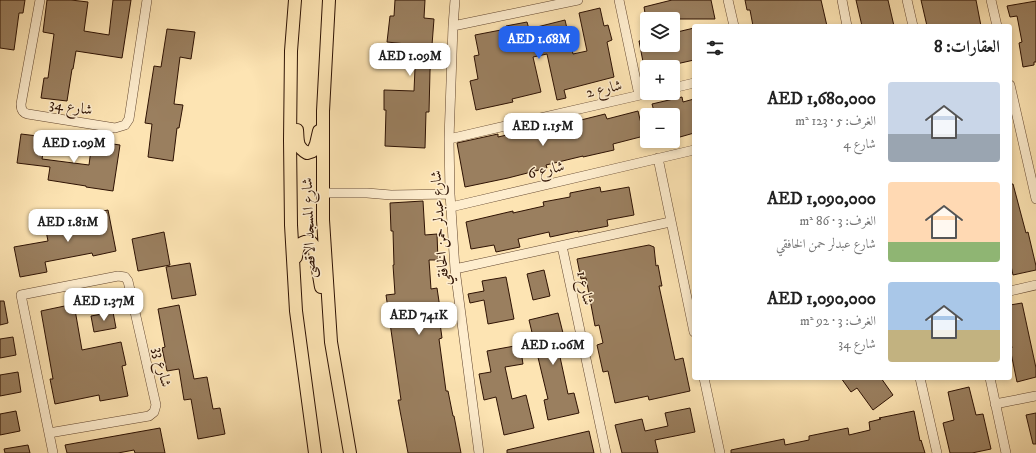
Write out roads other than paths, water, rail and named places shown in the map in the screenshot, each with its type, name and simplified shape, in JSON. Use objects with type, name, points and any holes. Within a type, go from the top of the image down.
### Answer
[{"type":"main road","name":"شارع المسجد الاقصى","points":[[295,0],[291,51],[291,226],[296,311],[315,453]]},
{"type":"main road","name":"شارع المسجد الاقصى","points":[[329,0],[323,111],[323,220],[331,342],[350,453]]},
{"type":"main road","points":[[291,51],[296,87],[298,145],[301,150],[307,152],[313,151],[316,144],[323,111]]},
{"type":"main road","points":[[294,283],[296,249],[300,243],[305,241],[311,242],[314,246],[331,342]]},
{"type":"street","name":"شارع 34","points":[[40,0],[21,104],[22,110],[24,113],[28,114],[115,128],[125,125],[128,119],[146,0]]},
{"type":"street","name":"شارع عبدلر حمن الخافقي","points":[[455,0],[449,139],[450,194],[455,269],[479,453]]},
{"type":"street","points":[[453,26],[578,0]]},
{"type":"street","points":[[619,0],[639,95]]},
{"type":"street","points":[[728,0],[734,24]]},
{"type":"street","points":[[842,0],[847,24]]},
{"type":"street","points":[[907,0],[913,24]]},
{"type":"street","points":[[991,0],[997,24]]},
{"type":"street","points":[[680,86],[692,83]]},
{"type":"street","points":[[1012,94],[1036,199]]},
{"type":"street","name":"شارع 2","points":[[449,139],[639,95]]},
{"type":"street","name":"شارع 6","points":[[451,207],[692,150]]},
{"type":"street","points":[[658,158],[692,323]]},
{"type":"street","points":[[324,193],[367,193],[391,195],[450,194]]},
{"type":"street","points":[[455,269],[670,222]]},
{"type":"street","name":"شارع 1","points":[[562,246],[606,453]]},
{"type":"street","name":"شارع 33","points":[[49,433],[149,416],[154,412],[156,405],[128,281],[125,277],[118,276],[21,295],[53,453]]},
{"type":"street","points":[[1012,291],[1036,285]]},
{"type":"street","points":[[704,380],[720,453]]},
{"type":"street","points":[[920,380],[937,453]]},
{"type":"street","points":[[990,380],[1006,453]]},
{"type":"street","points":[[995,404],[1036,396]]}]
